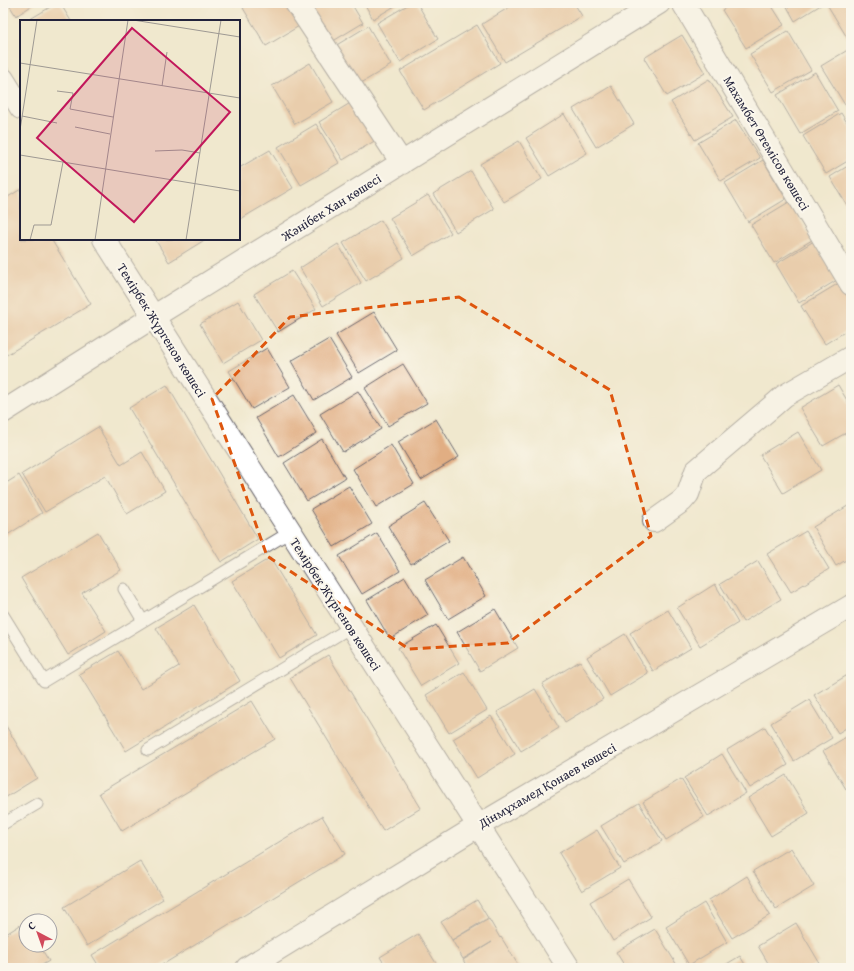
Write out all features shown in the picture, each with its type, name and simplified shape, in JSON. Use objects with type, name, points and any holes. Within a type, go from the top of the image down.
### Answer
[{"type":"street","points":[[296,3],[402,163]]},
{"type":"street","name":"Жәнібек Хан көшесі","points":[[3,412],[153,317],[659,3]]},
{"type":"street","name":"Махамбет Өтемісов көшесі","points":[[683,3],[851,284]]},
{"type":"street","points":[[3,79],[20,106]]},
{"type":"street","name":"Темірбек Жүргенов көшесі","points":[[105,240],[569,968]]},
{"type":"street","points":[[654,521],[682,501],[688,494],[696,471],[784,396],[851,357]]},
{"type":"street","name":"Дінмұхамед Қонаев көшесі","points":[[247,968],[478,826],[851,606]]},
{"type":"lane","points":[[3,615],[44,681],[290,532]]},
{"type":"lane","points":[[124,589],[143,621]]},
{"type":"lane","points":[[148,750],[351,627]]},
{"type":"lane","points":[[3,824],[37,804]]},
{"type":"highlighted area","points":[[459,297],[610,390],[651,536],[508,643],[409,649],[267,556],[212,399],[290,317]]},
{"type":"building","points":[[8,3],[36,3],[16,16]]},
{"type":"building","points":[[57,3],[60,3],[70,20],[29,20]]},
{"type":"building","points":[[251,3],[292,3],[304,23],[266,46],[243,8]]},
{"type":"building","points":[[309,3],[351,3],[363,23],[325,46],[302,8]]},
{"type":"building","points":[[364,3],[400,3],[373,19]]},
{"type":"building","points":[[411,3],[417,3],[438,39],[400,62],[377,23]]},
{"type":"building","points":[[516,3],[574,3],[582,16],[505,62],[482,24]]},
{"type":"building","points":[[734,3],[770,3],[784,25],[746,48],[722,10]]},
{"type":"building","points":[[785,3],[824,3],[795,21]]},
{"type":"building","points":[[833,3],[851,3],[851,44],[828,6]]},
{"type":"building","points":[[477,25],[500,63],[424,110],[400,71]]},
{"type":"building","points":[[368,26],[391,65],[353,88],[330,49]]},
{"type":"building","points":[[788,31],[811,70],[773,92],[750,54]]},
{"type":"building","points":[[682,35],[705,73],[667,96],[644,58]]},
{"type":"building","points":[[851,48],[851,101],[845,105],[821,66]]},
{"type":"building","points":[[310,63],[333,102],[295,124],[272,86]]},
{"type":"building","points":[[815,72],[838,111],[800,134],[777,95]]},
{"type":"building","points":[[709,79],[733,117],[695,140],[671,102]]},
{"type":"building","points":[[611,86],[634,124],[596,147],[573,109]]},
{"type":"building","points":[[357,99],[381,137],[343,160],[319,122]]},
{"type":"building","points":[[841,113],[851,129],[851,159],[826,174],[803,136]]},
{"type":"building","points":[[564,114],[587,153],[549,176],[526,138]]},
{"type":"building","points":[[736,120],[760,158],[721,181],[698,143]]},
{"type":"building","points":[[316,124],[339,163],[301,185],[278,147]]},
{"type":"building","points":[[519,141],[542,179],[504,202],[480,164]]},
{"type":"building","points":[[270,150],[293,188],[240,219],[240,167]]},
{"type":"building","points":[[763,160],[786,199],[748,222],[725,183]]},
{"type":"building","points":[[851,164],[851,212],[830,177]]},
{"type":"building","points":[[471,171],[494,209],[456,232],[433,194]]},
{"type":"building","points":[[20,190],[20,240],[52,240],[91,304],[3,357],[3,252],[6,250],[3,245],[3,200]]},
{"type":"building","points":[[428,195],[451,233],[413,256],[390,218]]},
{"type":"building","points":[[789,202],[812,240],[774,263],[751,225]]},
{"type":"building","points":[[381,220],[404,258],[366,281],[343,243]]},
{"type":"building","points":[[156,240],[204,240],[169,262]]},
{"type":"building","points":[[814,241],[837,280],[799,303],[776,264]]},
{"type":"building","points":[[338,244],[361,283],[323,306],[300,268]]},
{"type":"building","points":[[292,271],[316,309],[278,332],[254,294]]},
{"type":"building","points":[[839,283],[851,302],[851,328],[825,344],[801,306]]},
{"type":"building","points":[[238,301],[261,340],[223,363],[200,324]]},
{"type":"building","points":[[374,312],[397,350],[359,373],[336,335]]},
{"type":"building","points":[[329,339],[352,377],[314,400],[291,361]]},
{"type":"building","points":[[267,348],[290,387],[252,409],[229,371]]},
{"type":"building","points":[[403,364],[427,403],[388,426],[365,388]]},
{"type":"building","points":[[167,385],[258,539],[221,562],[129,408]]},
{"type":"building","points":[[838,385],[851,407],[851,430],[823,446],[800,408]]},
{"type":"building","points":[[358,391],[381,429],[343,452],[320,414]]},
{"type":"building","points":[[294,395],[317,433],[279,457],[256,418]]},
{"type":"building","points":[[436,419],[459,457],[421,480],[398,442]]},
{"type":"building","points":[[98,427],[121,465],[142,452],[165,491],[127,514],[105,476],[45,512],[22,474]]},
{"type":"building","points":[[798,432],[821,470],[783,493],[760,455]]},
{"type":"building","points":[[322,439],[345,478],[307,501],[284,463]]},
{"type":"building","points":[[391,445],[414,484],[376,507],[353,469]]},
{"type":"building","points":[[19,475],[42,513],[4,537],[3,485]]},
{"type":"building","points":[[349,486],[372,524],[334,547],[311,509]]},
{"type":"building","points":[[425,503],[449,541],[411,564],[388,526]]},
{"type":"building","points":[[851,504],[851,557],[836,566],[813,527]]},
{"type":"building","points":[[806,531],[829,569],[791,592],[767,554]]},
{"type":"building","points":[[98,532],[121,570],[82,593],[106,631],[68,655],[21,578]]},
{"type":"building","points":[[377,533],[400,571],[362,594],[339,556]]},
{"type":"building","points":[[463,557],[486,596],[448,619],[425,580]]},
{"type":"building","points":[[270,558],[317,635],[279,658],[232,581]]},
{"type":"building","points":[[758,561],[781,599],[743,622],[720,584]]},
{"type":"building","points":[[405,577],[428,615],[390,639],[367,600]]},
{"type":"building","points":[[715,584],[738,623],[700,646],[677,608]]},
{"type":"building","points":[[194,605],[240,681],[126,751],[79,674],[118,651],[141,689],[179,666],[156,628]]},
{"type":"building","points":[[495,609],[518,648],[480,671],[457,632]]},
{"type":"building","points":[[668,610],[691,648],[653,671],[630,633]]},
{"type":"building","points":[[436,625],[459,663],[421,686],[398,648]]},
{"type":"building","points":[[625,634],[648,673],[610,696],[587,657]]},
{"type":"building","points":[[328,655],[421,808],[383,831],[290,678]]},
{"type":"building","points":[[580,661],[603,699],[565,722],[542,684]]},
{"type":"building","points":[[464,672],[487,710],[449,733],[426,695]]},
{"type":"building","points":[[851,673],[851,725],[838,733],[814,695]]},
{"type":"building","points":[[535,689],[559,728],[521,751],[497,712]]},
{"type":"building","points":[[809,700],[832,738],[794,761],[771,723]]},
{"type":"building","points":[[252,701],[275,739],[122,831],[99,793]]},
{"type":"building","points":[[491,716],[515,754],[477,778],[453,739]]},
{"type":"building","points":[[3,721],[37,778],[3,799]]},
{"type":"building","points":[[765,727],[788,765],[750,788],[727,750]]},
{"type":"building","points":[[851,734],[851,786],[846,789],[823,751]]},
{"type":"building","points":[[722,754],[746,793],[708,816],[684,778]]},
{"type":"building","points":[[786,775],[809,813],[771,836],[748,798]]},
{"type":"building","points":[[681,779],[704,817],[666,840],[643,802]]},
{"type":"building","points":[[639,803],[662,841],[624,864],[601,826]]},
{"type":"building","points":[[322,816],[345,854],[157,968],[100,968],[92,955]]},
{"type":"building","points":[[597,830],[620,868],[582,891],[559,853]]},
{"type":"building","points":[[791,848],[814,886],[776,909],[753,871]]},
{"type":"building","points":[[140,861],[163,899],[87,946],[64,907]]},
{"type":"building","points":[[747,876],[770,915],[732,938],[709,900]]},
{"type":"building","points":[[628,879],[651,917],[613,941],[590,902]]},
{"type":"building","points":[[477,900],[488,918],[452,940],[441,922]]},
{"type":"building","points":[[704,903],[727,942],[689,965],[666,927]]},
{"type":"building","points":[[489,919],[520,968],[468,968],[463,960],[492,942],[463,959],[452,940]]},
{"type":"building","points":[[796,923],[819,962],[809,968],[771,968],[758,946]]},
{"type":"building","points":[[18,926],[18,953],[44,953],[49,961],[37,968],[3,968],[3,936]]},
{"type":"building","points":[[655,929],[678,967],[626,968],[616,952]]},
{"type":"building","points":[[418,934],[439,968],[387,968],[380,957]]},
{"type":"building","points":[[740,956],[747,968],[720,968]]}]
